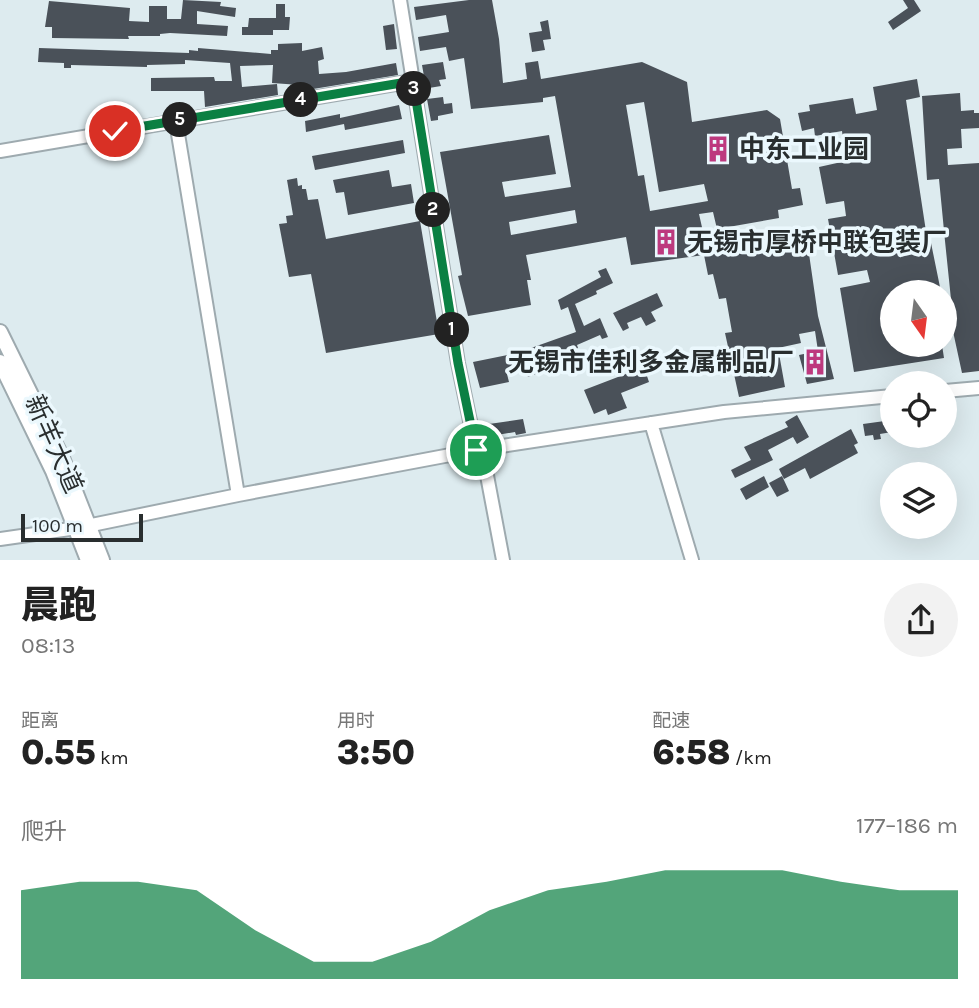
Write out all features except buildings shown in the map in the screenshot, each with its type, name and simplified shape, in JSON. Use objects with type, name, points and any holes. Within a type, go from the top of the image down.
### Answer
[{"type":"main road","name":"新羊大道","points":[[0,332],[57,447],[83,527],[88,560]]},
{"type":"main road","name":"新羊大道","points":[[0,362],[53,471],[102,560]]},
{"type":"street","points":[[400,0],[458,363],[503,560]]},
{"type":"street","points":[[0,151],[413,81]]},
{"type":"street","points":[[176,122],[238,495]]},
{"type":"street","points":[[957,390],[979,388]]},
{"type":"street","points":[[0,539],[83,527],[479,449],[724,412],[880,397]]},
{"type":"street","points":[[651,424],[692,560]]},
{"type":"place","name":"中东工业园","points":[[718,149]]},
{"type":"place","name":"无锡市厚桥中联包装厂","points":[[666,242]]},
{"type":"place","name":"无锡市佳利多金属制品厂","points":[[815,362]]},
{"type":"route","points":[[115,131],[413,81],[458,363],[476,450]]}]
